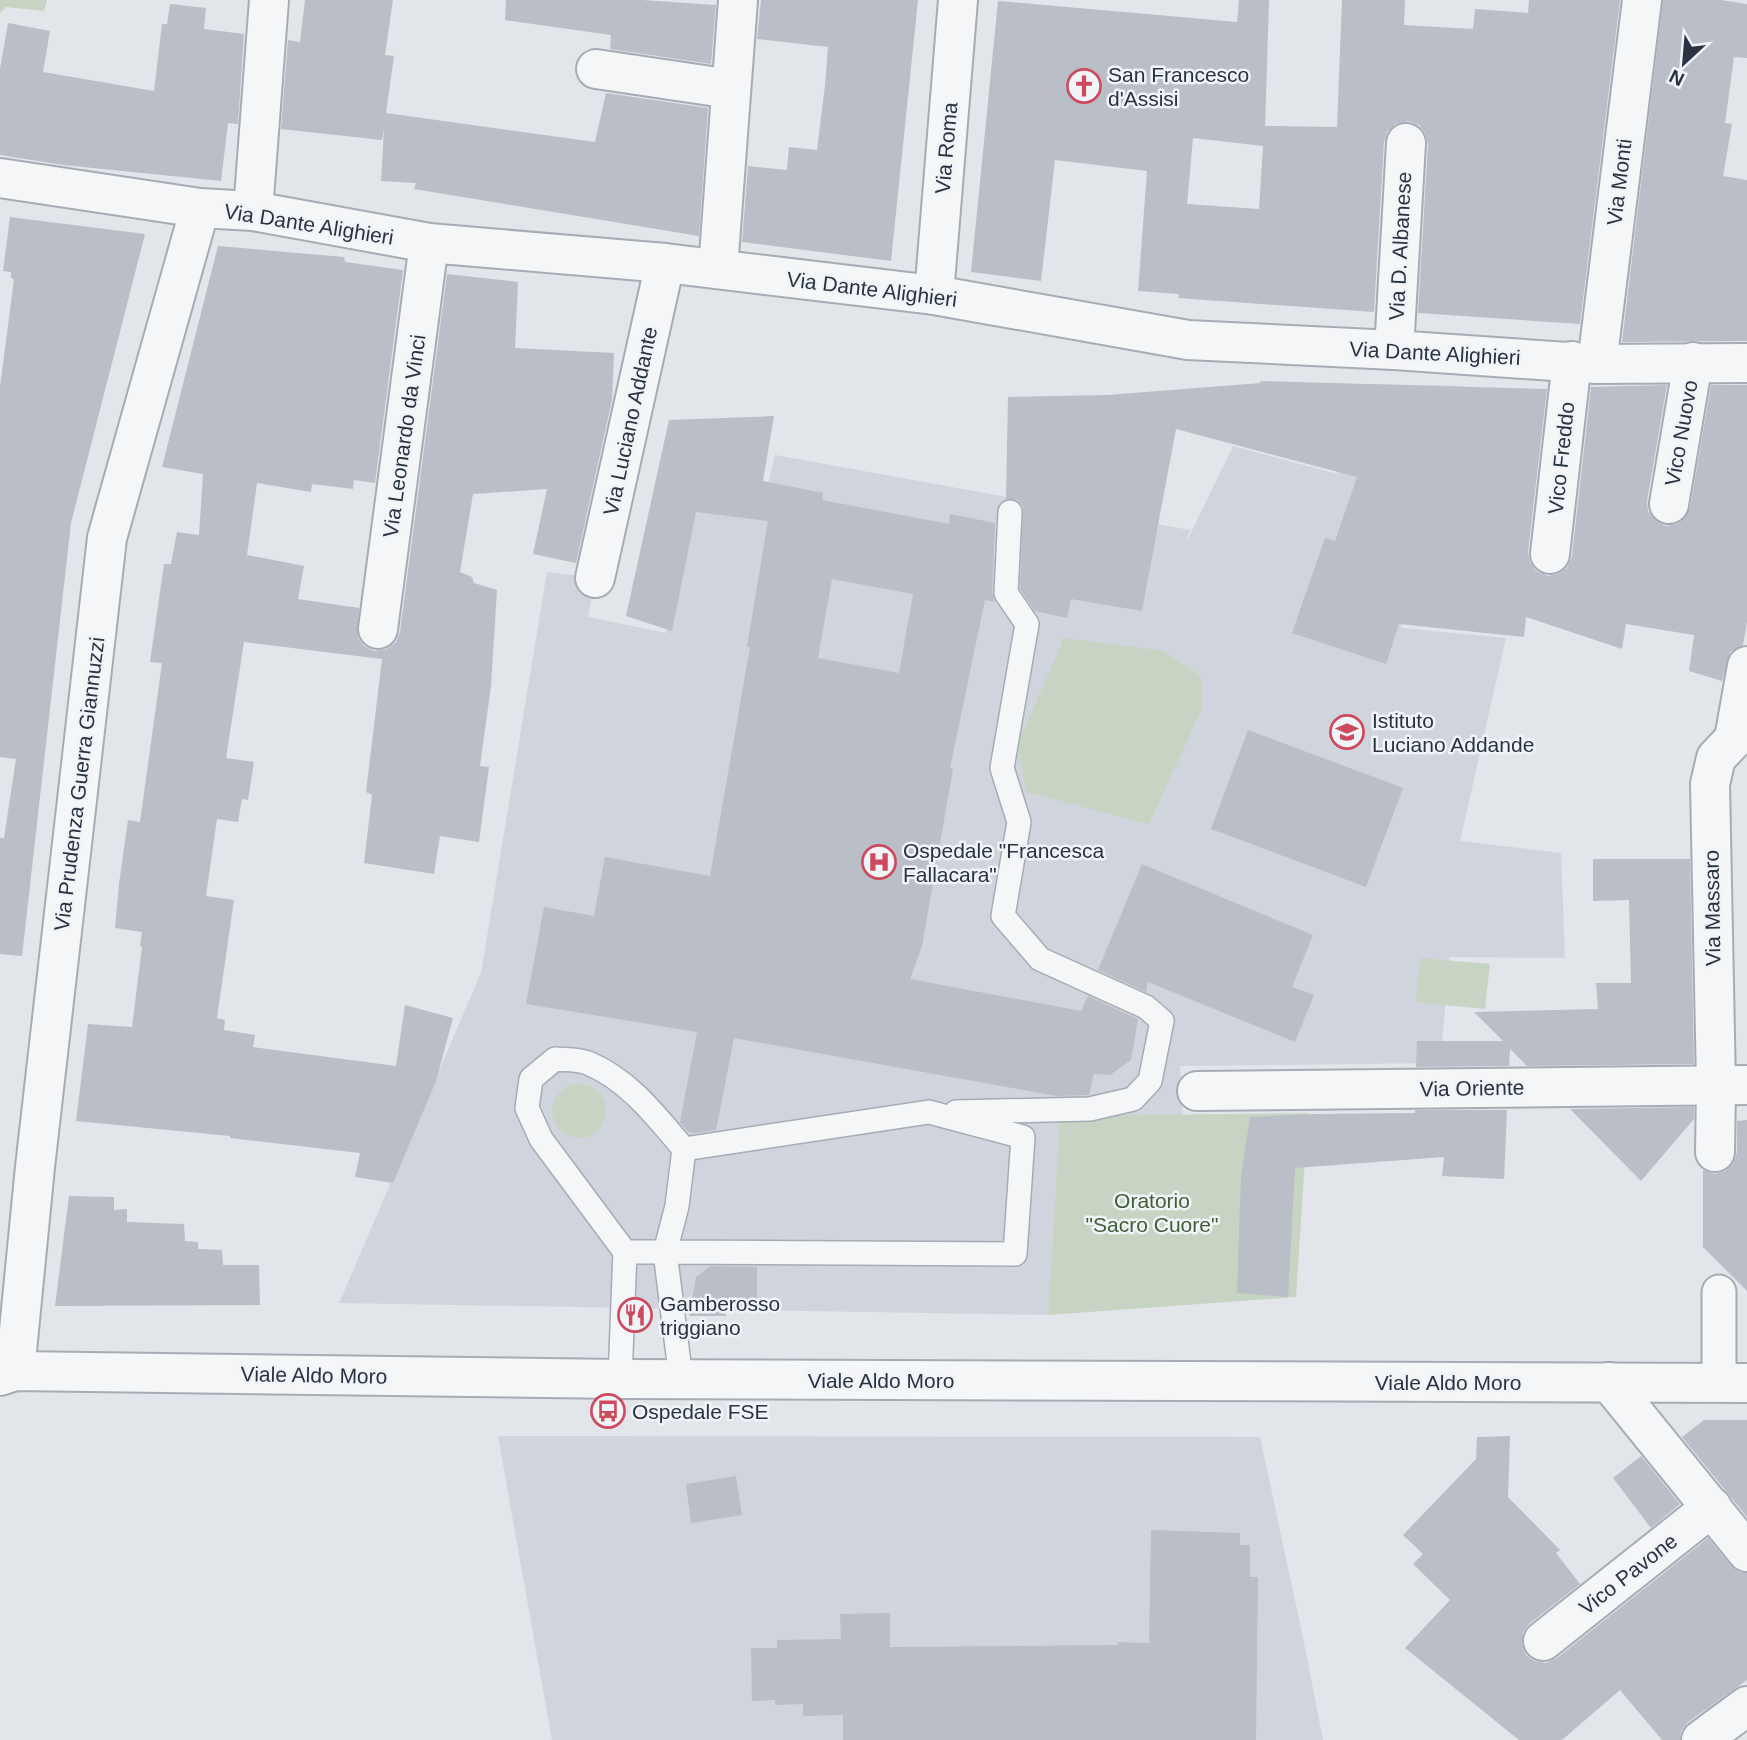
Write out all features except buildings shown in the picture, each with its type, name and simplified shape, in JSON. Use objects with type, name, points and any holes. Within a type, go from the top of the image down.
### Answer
[{"type":"street","points":[[253,211],[269,0]]},
{"type":"street","points":[[719,269],[738,0]]},
{"type":"street","name":"Via Roma","points":[[933,295],[958,0]]},
{"type":"street","name":"Via Monti","points":[[1585,362],[1642,0]]},
{"type":"street","points":[[596,69],[730,89]]},
{"type":"street","name":"Via D. Albanese","points":[[1394,350],[1406,142]]},
{"type":"street","name":"Via Dante Alighieri","points":[[0,178],[200,208],[253,211],[429,243],[665,263],[933,295],[1188,340],[1585,362],[1747,363]]},
{"type":"street","name":"Via Prudenza Guerra Giannuzzi","points":[[5,1371],[34,1167],[107,538],[200,208]]},
{"type":"street","name":"Via Leonardo da Vinci","points":[[378,629],[429,243]]},
{"type":"street","name":"Via Luciano Addante","points":[[595,578],[665,263]]},
{"type":"street","name":"Vico Freddo","points":[[1550,554],[1585,362]]},
{"type":"street","name":"Vico Nuovo","points":[[1669,504],[1693,362]]},
{"type":"street","points":[[1740,738],[1747,666]]},
{"type":"street","name":"Via Massaro","points":[[1715,1152],[1732,1085],[1710,785],[1716,758],[1740,738]]},
{"type":"street","name":"Via Oriente","points":[[1197,1091],[1732,1085]]},
{"type":"street","points":[[0,1211],[34,1167]]},
{"type":"street","points":[[1718,1292],[1733,1383]]},
{"type":"street","name":"Viale Aldo Moro","points":[[5,1371],[620,1379],[1733,1383]]},
{"type":"street","points":[[1609,1382],[1747,1552]]},
{"type":"street","name":"Vico Pavone","points":[[1543,1641],[1712,1507]]},
{"type":"street","points":[[1701,1740],[1747,1706]]},
{"type":"lane","points":[[684,1149],[929,1112],[1090,1109],[1133,1100],[1150,1081],[1162,1021],[1146,1007],[1040,959],[1003,916],[1019,822],[1002,768],[1027,624],[1006,593],[1010,512]]},
{"type":"lane","points":[[620,1379],[625,1252],[541,1139],[527,1108],[531,1079],[555,1059],[585,1062],[613,1077],[647,1105],[684,1149],[677,1206],[665,1252],[681,1379]]},
{"type":"lane","points":[[625,1252],[1015,1254],[1023,1137],[929,1112]]},
{"type":"shaded area","name":"Ospedale \"Francesca Fallacara\"","points":[[1369,384],[1463,386],[1401,628],[1506,638],[1460,841],[1561,853],[1565,958],[1450,957],[1440,1063],[1180,1066],[1183,1116],[1060,1117],[1048,1315],[339,1303],[481,973],[547,572],[595,578],[588,617],[666,633],[701,481],[766,493],[775,455],[1190,530],[1186,543],[1233,446],[1337,474]]},
{"type":"shaded area","points":[[498,1436],[1260,1437],[1323,1740],[552,1740]]},
{"type":"green space","points":[[0,0],[47,0],[44,11],[6,7],[0,13]]},
{"type":"green space","points":[[1064,638],[1164,651],[1201,676],[1202,708],[1149,824],[1026,792],[1018,744]]},
{"type":"green space","points":[[1420,958],[1490,964],[1485,1009],[1416,1002]]},
{"type":"green space","points":[[579,1084],[598,1092],[606,1111],[598,1130],[579,1138],[560,1130],[552,1111],[560,1092]]},
{"type":"green space","name":"Oratorio \"Sacro Cuore\"","points":[[1308,1113],[1296,1297],[1048,1315],[1060,1116]]},
{"type":"place","name":"San Francesco d'Assisi","points":[[1084,86]]},
{"type":"place","name":"Istituto Luciano Addande","points":[[1347,732]]},
{"type":"place","name":"Ospedale \"Francesca Fallacara\"","points":[[879,862]]},
{"type":"place","name":"Gamberosso triggiano","points":[[635,1315]]},
{"type":"place","name":"Ospedale FSE","points":[[608,1411]]}]
